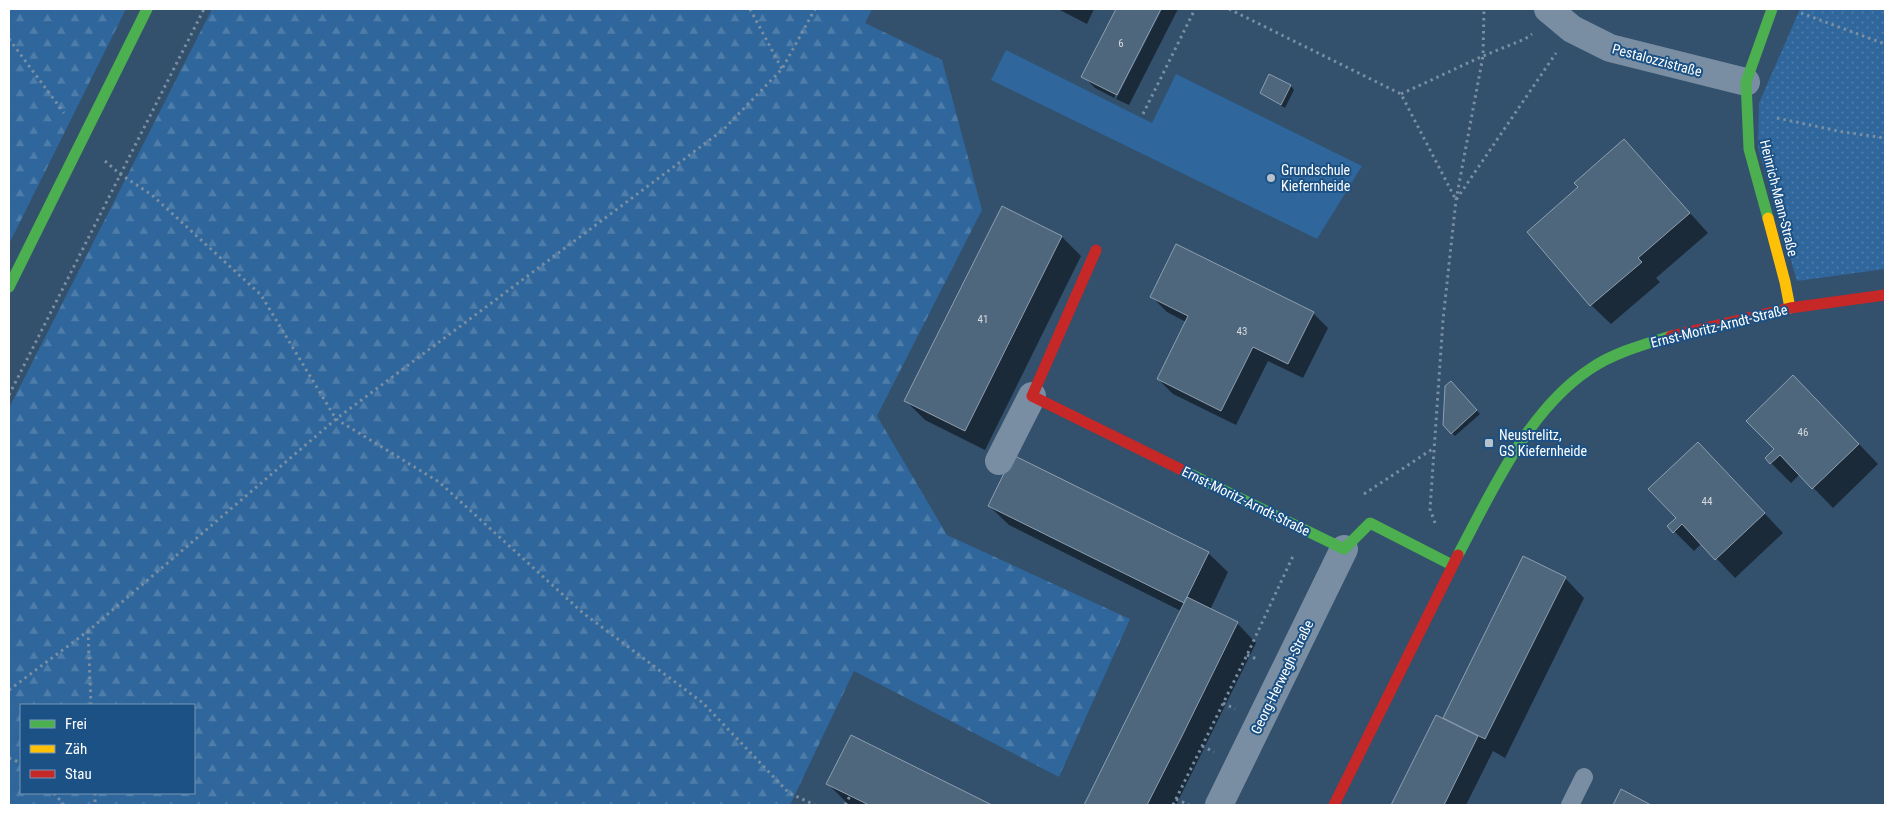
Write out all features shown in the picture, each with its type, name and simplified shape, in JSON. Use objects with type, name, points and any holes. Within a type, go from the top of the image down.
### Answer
[{"type":"street","points":[[9,287],[147,9]]},
{"type":"street","name":"Heinrich-Mann-Straße","points":[[1772,9],[1746,82],[1749,149],[1790,308]]},
{"type":"street","name":"Pestalozzistraße","points":[[1559,18],[1610,48],[1746,82]]},
{"type":"street","points":[[1000,462],[1032,396],[1096,250]]},
{"type":"street","name":"Ernst-Moritz-Arndt-Straße","points":[[1334,805],[1452,565],[1506,465],[1541,415],[1566,386],[1591,368],[1636,347],[1676,334],[1790,308],[1885,295]]},
{"type":"street","name":"Ernst-Moritz-Arndt-Straße","points":[[1032,396],[1344,549]]},
{"type":"street","points":[[1344,549],[1370,523],[1452,565]]},
{"type":"street","name":"Georg-Herwegh-Straße","points":[[1219,805],[1344,549]]},
{"type":"lane","points":[[1570,805],[1584,777]]},
{"type":"path","points":[[9,395],[204,9]]},
{"type":"path","points":[[750,9],[782,69]]},
{"type":"path","points":[[9,690],[88,631],[336,419],[723,130],[782,69],[815,9]]},
{"type":"path","points":[[1143,114],[1195,9]]},
{"type":"path","points":[[1229,9],[1401,94],[1456,200]]},
{"type":"path","points":[[1452,565],[1430,509],[1443,320],[1456,200],[1483,56],[1484,9]]},
{"type":"path","points":[[1800,12],[1885,44]]},
{"type":"path","points":[[1401,94],[1525,39],[1559,18]]},
{"type":"path","points":[[1456,200],[1559,18]]},
{"type":"path","points":[[9,39],[55,100],[82,140],[120,174],[152,195],[261,295],[336,419],[439,482],[583,613],[703,703],[789,793],[815,805]]},
{"type":"path","points":[[1747,111],[1843,132],[1885,138]]},
{"type":"path","points":[[1359,498],[1435,448]]},
{"type":"path","points":[[1172,805],[1247,655],[1305,530]]},
{"type":"path","points":[[88,631],[91,704]]},
{"type":"path","points":[[55,794],[64,805]]},
{"type":"path","points":[[845,805],[850,796]]},
{"type":"path","points":[[1175,799],[1189,805]]},
{"type":"green space","points":[[9,9],[126,9],[9,244]]},
{"type":"green space","points":[[212,9],[872,9],[865,23],[942,60],[982,210],[877,416],[947,535],[1130,619],[1059,777],[854,671],[790,805],[9,805],[9,408]]},
{"type":"green space","points":[[1800,9],[1885,9],[1885,269],[1797,281],[1758,147],[1759,103]]},
{"type":"green space","points":[[1006,50],[1152,123],[1176,74],[1362,166],[1317,239],[991,80]]},
{"type":"building","points":[[1116,9],[1161,9],[1117,95],[1081,77]]},
{"type":"building","points":[[1269,74],[1291,85],[1281,105],[1260,93]]},
{"type":"building","points":[[1624,139],[1690,213],[1638,258],[1642,262],[1590,306],[1527,232],[1578,187],[1574,183]]},
{"type":"building","points":[[1002,206],[1062,236],[965,431],[904,401]]},
{"type":"building","points":[[1176,244],[1314,312],[1288,364],[1253,347],[1221,411],[1157,379],[1188,316],[1150,297]]},
{"type":"building","points":[[1793,375],[1859,444],[1812,489],[1780,455],[1770,464],[1765,458],[1774,449],[1746,421]]},
{"type":"building","points":[[1451,381],[1477,410],[1451,434],[1443,425],[1445,386]]},
{"type":"building","points":[[1698,442],[1765,513],[1715,560],[1682,524],[1673,533],[1667,526],[1676,518],[1648,489]]},
{"type":"building","points":[[1013,455],[1209,552],[1184,603],[988,506]]},
{"type":"building","points":[[1523,556],[1566,577],[1485,739],[1443,718]]},
{"type":"building","points":[[1187,597],[1238,622],[1182,736],[1147,805],[1084,805]]},
{"type":"building","points":[[1436,715],[1478,736],[1444,805],[1391,805]]},
{"type":"building","points":[[851,735],[992,805],[869,805],[826,784]]},
{"type":"building","points":[[1621,789],[1651,805],[1613,805]]},
{"type":"traffic: fast","points":[[9,287],[147,9]]},
{"type":"traffic: fast","points":[[1768,218],[1749,149],[1746,82],[1772,9]]},
{"type":"traffic: fast","points":[[1458,555],[1498,479],[1530,429],[1548,406],[1568,386],[1599,363],[1629,349],[1671,336]]},
{"type":"traffic: fast","points":[[1184,471],[1344,549],[1370,523],[1452,565]]},
{"type":"traffic: slow","points":[[1768,218],[1790,308]]},
{"type":"traffic: jam","points":[[1096,250],[1032,396],[1184,471]]},
{"type":"traffic: jam","points":[[1671,336],[1790,308],[1885,295]]},
{"type":"traffic: jam","points":[[1334,805],[1458,555]]},
{"type":"place","name":"Grundschule Kiefernheide","points":[[1271,178]]},
{"type":"place","name":"Neustrelitz, GS Kiefernheide","points":[[1489,443]]}]
